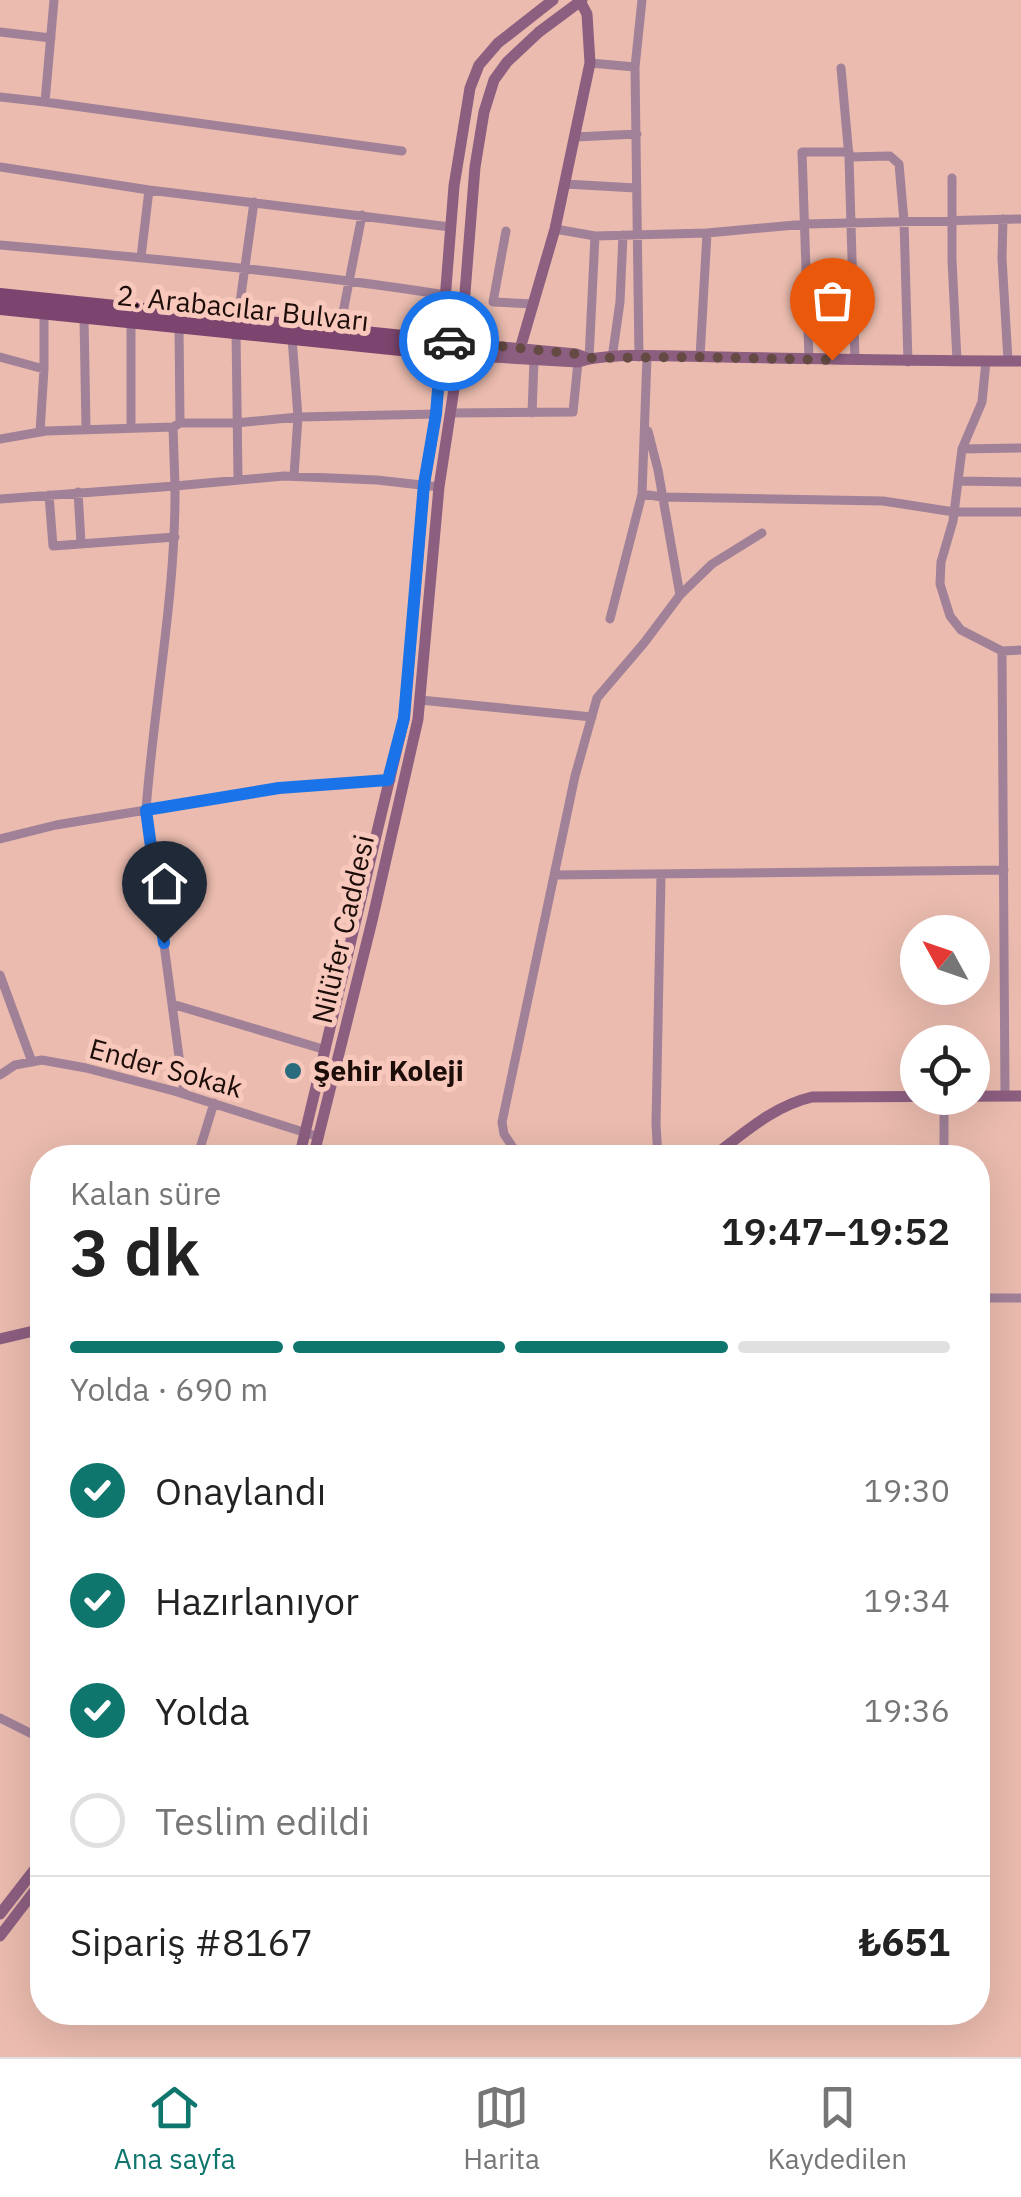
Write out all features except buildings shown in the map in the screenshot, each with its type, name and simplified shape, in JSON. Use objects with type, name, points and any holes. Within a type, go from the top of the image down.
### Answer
[{"type":"main road","points":[[0,295],[238,326],[460,349]]},
{"type":"main road","points":[[414,344],[446,300]]},
{"type":"main road","name":"2. Arabacılar Bulvarı","points":[[0,308],[179,326],[238,326],[292,338],[414,344]]},
{"type":"main road","points":[[463,320],[483,351]]},
{"type":"main road","points":[[414,344],[438,377]]},
{"type":"street","points":[[45,102],[54,0]]},
{"type":"street","points":[[307,1145],[313,1135],[326,1050],[406,703],[424,484],[436,414],[462,122],[474,73],[498,43],[553,0]]},
{"type":"street","points":[[520,349],[555,229],[590,63],[587,14],[581,0]]},
{"type":"street","name":"Nilüfer Caddesi","points":[[313,1145],[418,719],[439,487],[463,320],[475,167],[489,94],[500,70],[516,52],[581,0]]},
{"type":"street","points":[[610,619],[642,494],[645,419],[635,67],[642,0]]},
{"type":"street","points":[[0,32],[51,38]]},
{"type":"street","points":[[590,63],[635,67]]},
{"type":"street","points":[[841,68],[849,155],[855,360]]},
{"type":"street","points":[[0,97],[402,151]]},
{"type":"street","points":[[575,136],[636,134]]},
{"type":"street","points":[[809,358],[802,152],[890,156],[899,164],[908,362]]},
{"type":"street","points":[[0,167],[149,190],[450,227]]},
{"type":"street","points":[[952,178],[957,361]]},
{"type":"street","points":[[564,184],[636,188]]},
{"type":"street","points":[[141,258],[149,190]]},
{"type":"street","points":[[238,479],[238,326],[254,202]]},
{"type":"street","points":[[340,328],[362,215]]},
{"type":"street","points":[[555,229],[595,236],[707,233],[806,224],[1021,219]]},
{"type":"street","points":[[460,349],[534,360],[700,357],[1015,361],[1002,258],[1003,220]]},
{"type":"street","points":[[506,231],[494,302],[534,304]]},
{"type":"street","points":[[700,357],[707,233]]},
{"type":"street","points":[[612,358],[623,235]]},
{"type":"street","points":[[452,413],[573,412],[584,360],[595,236]]},
{"type":"street","points":[[0,245],[349,280],[446,300]]},
{"type":"street","points":[[40,432],[44,313]]},
{"type":"street","points":[[84,318],[86,428]]},
{"type":"street","points":[[131,322],[131,427]]},
{"type":"street","points":[[179,326],[175,538],[146,810],[184,1094]]},
{"type":"street","points":[[292,338],[298,417],[294,476]]},
{"type":"street","points":[[456,378],[483,351],[520,349],[576,354],[584,360]]},
{"type":"street","points":[[0,357],[44,369]]},
{"type":"street","points":[[532,413],[534,360]]},
{"type":"street","points":[[986,361],[982,402],[962,449],[940,584],[950,616],[961,630],[1002,650],[1021,650]]},
{"type":"street","points":[[0,439],[86,428],[436,414]]},
{"type":"street","points":[[645,419],[680,595]]},
{"type":"street","points":[[962,449],[1021,448]]},
{"type":"street","points":[[0,499],[294,476],[439,487]]},
{"type":"street","points":[[958,482],[1021,482]]},
{"type":"street","points":[[78,492],[81,544]]},
{"type":"street","points":[[642,494],[883,501],[954,512],[1021,512]]},
{"type":"street","points":[[49,495],[54,546],[175,538]]},
{"type":"street","points":[[511,1145],[502,1122],[575,776],[597,698],[680,595],[712,564],[762,533]]},
{"type":"street","points":[[1002,650],[1006,1096]]},
{"type":"street","points":[[420,700],[592,717]]},
{"type":"street","points":[[0,838],[279,788],[404,780]]},
{"type":"street","points":[[554,875],[1004,870]]},
{"type":"street","points":[[657,1145],[661,876]]},
{"type":"street","points":[[0,975],[32,1062]]},
{"type":"street","points":[[172,1004],[326,1050]]},
{"type":"street","name":"Ender Sokak","points":[[0,1075],[14,1065],[42,1060],[86,1068],[313,1135]]},
{"type":"street","points":[[990,1097],[1021,1096]]},
{"type":"street","points":[[729,1145],[794,1101],[900,1098]]},
{"type":"street","points":[[201,1145],[214,1103]]},
{"type":"street","points":[[944,1115],[944,1145]]},
{"type":"street","points":[[990,1298],[1021,1298]]},
{"type":"street","points":[[0,1339],[30,1332]]},
{"type":"street","points":[[0,1718],[30,1733]]},
{"type":"street","points":[[0,1914],[30,1875]]},
{"type":"street","points":[[0,1936],[30,1897]]},
{"type":"way so far","points":[[449,341],[589,358],[832,360]]},
{"type":"place","name":"Şehir Koleji","points":[[293,1071]]},
{"type":"route","points":[[164,943],[146,810],[279,788],[388,780],[404,718],[424,484],[436,414],[442,340],[449,341]]}]
